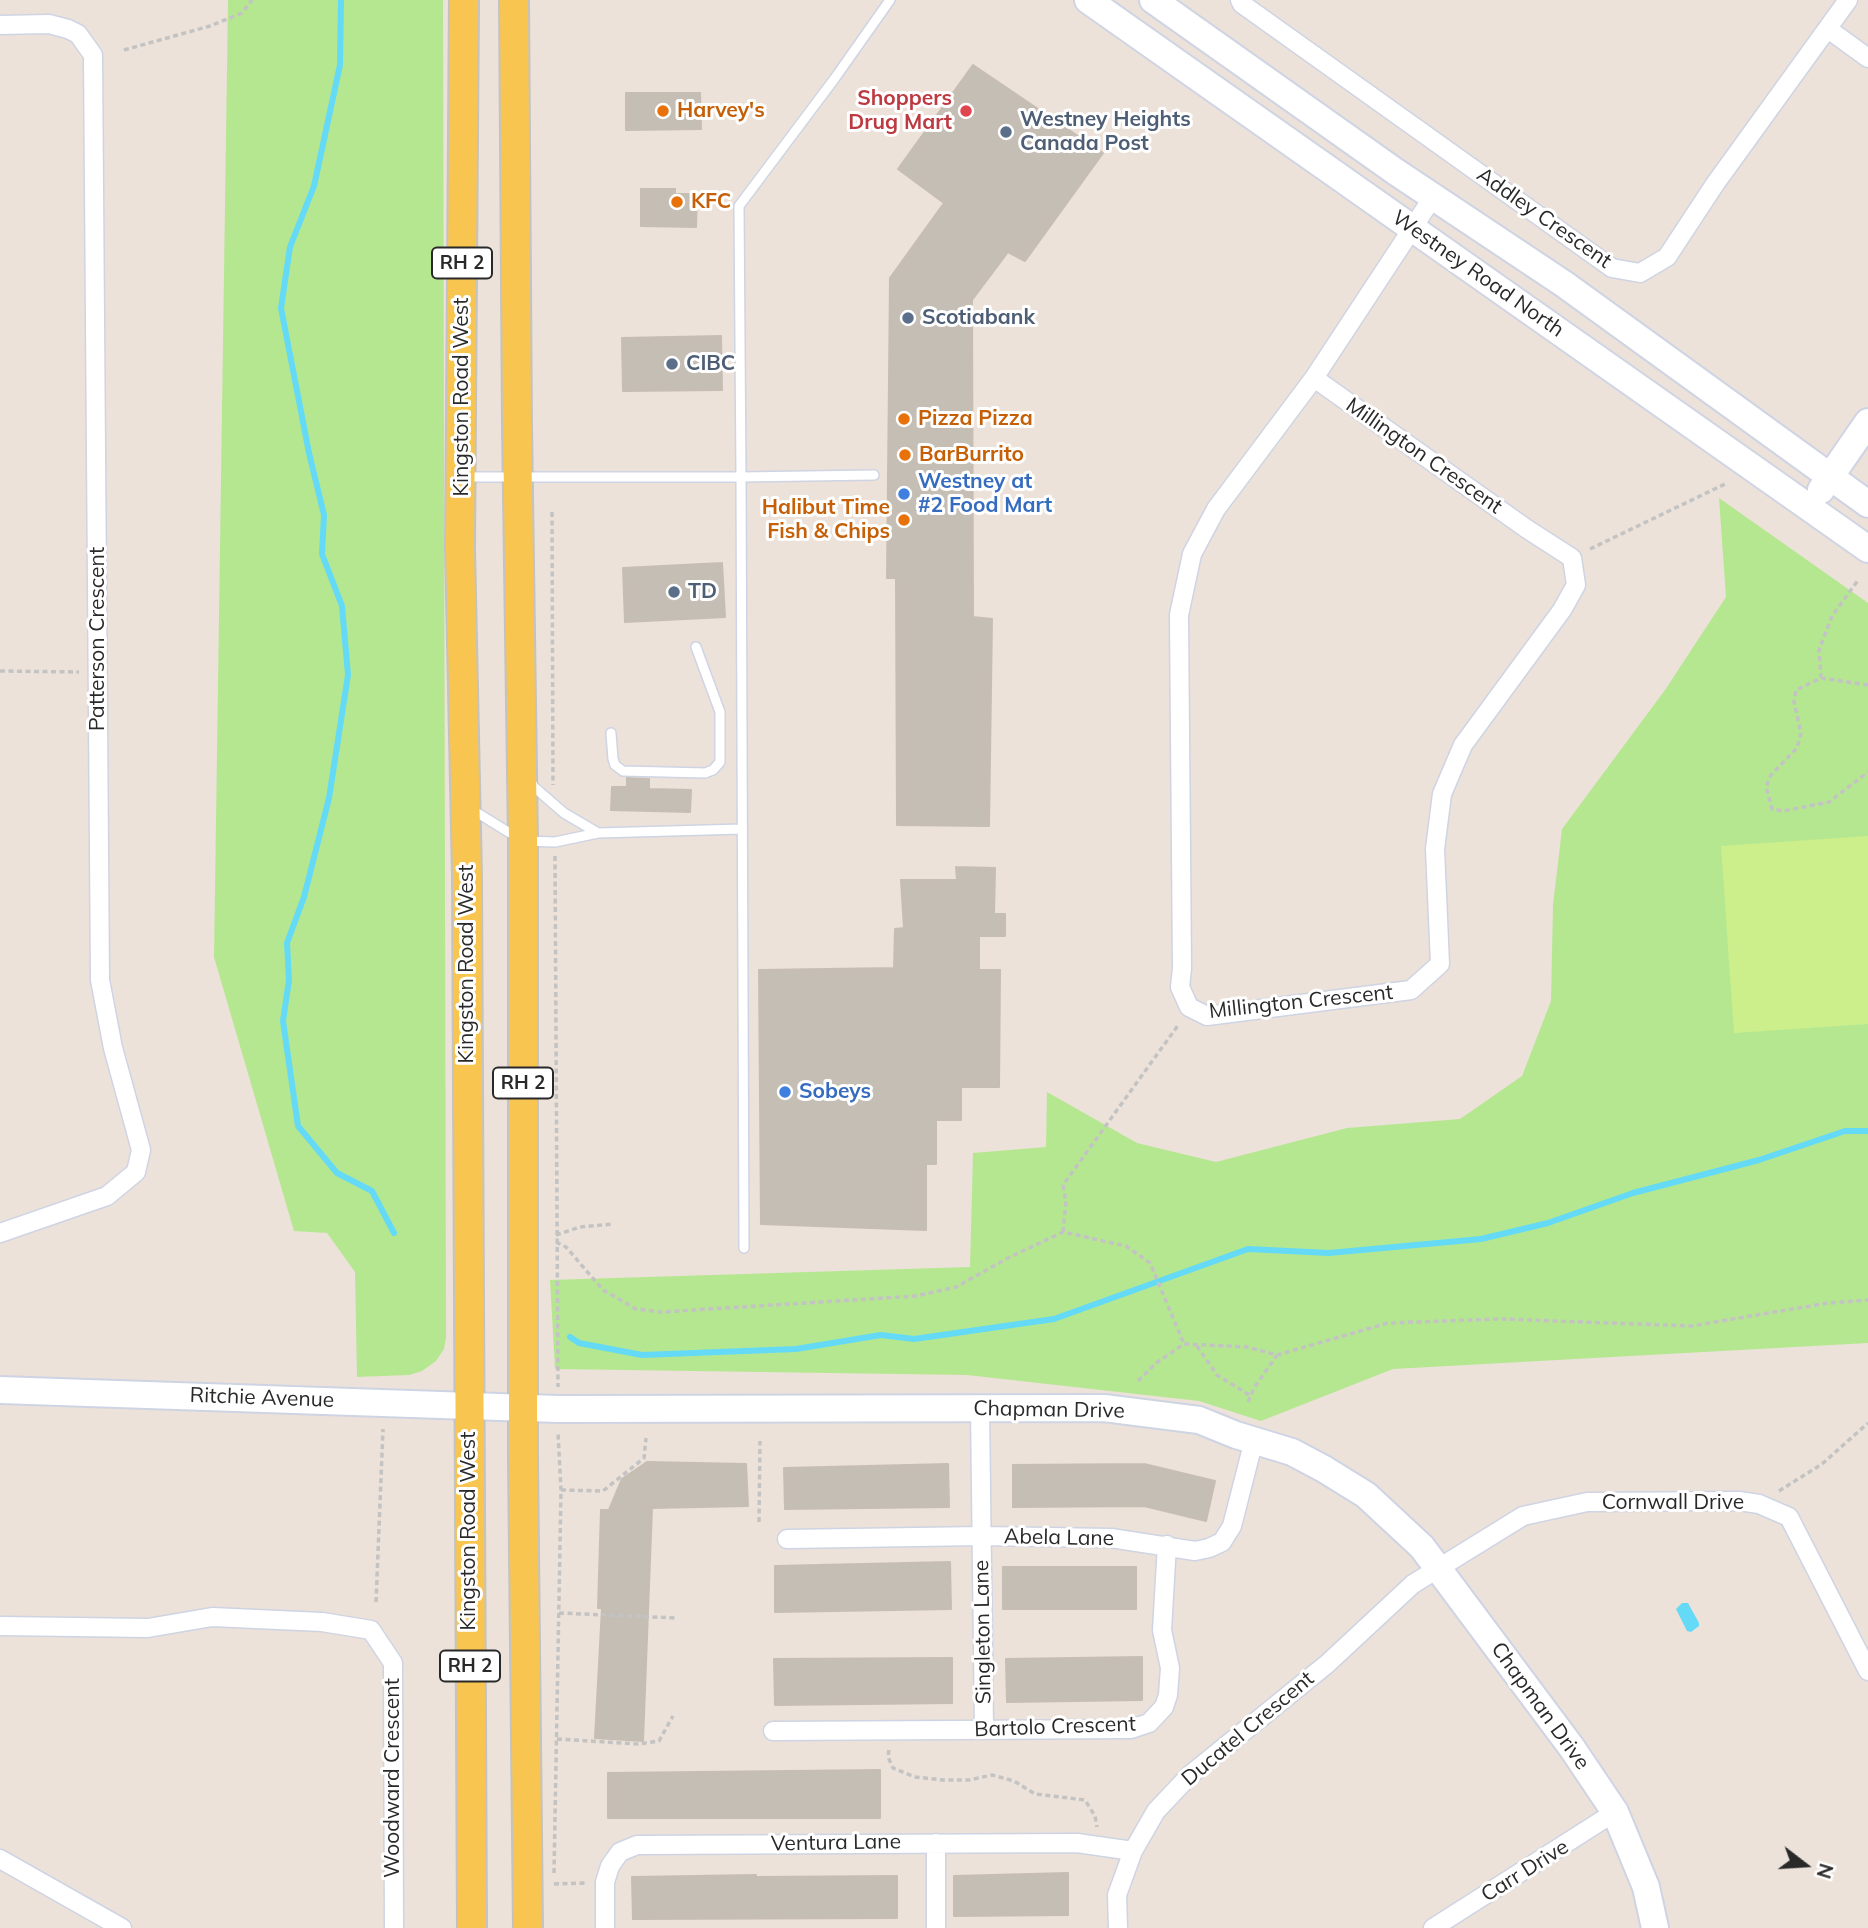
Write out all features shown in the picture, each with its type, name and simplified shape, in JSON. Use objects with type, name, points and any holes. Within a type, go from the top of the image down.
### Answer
[{"type":"main road","name":"Kingston Road West","points":[[464,0],[461,477],[472,1928]]},
{"type":"main road","name":"RH 2","points":[[514,0],[523,759],[523,1408],[527,1928]]},
{"type":"street","name":"Westney Road North","points":[[1088,0],[1868,549]]},
{"type":"street","name":"Westney Road North","points":[[1153,0],[1433,197],[1564,284],[1868,504]]},
{"type":"street","name":"Addley Crescent","points":[[1240,0],[1253,12],[1612,268],[1640,273],[1667,257],[1715,184],[1848,0]]},
{"type":"street","name":"Patterson Crescent","points":[[0,25],[49,24],[68,29],[78,34],[93,55],[100,980],[113,1048],[141,1150],[136,1172],[107,1196],[0,1233]]},
{"type":"street","points":[[1828,30],[1868,58]]},
{"type":"street","points":[[1261,122],[1282,91]]},
{"type":"street","name":"Millington Crescent","points":[[1314,378],[1572,558],[1576,585],[1562,610],[1463,745],[1442,794],[1435,849],[1440,964],[1411,990],[1207,1016],[1189,1007],[1180,987],[1179,615],[1192,554],[1216,509],[1314,378],[1433,197]]},
{"type":"street","points":[[1809,509],[1868,422]]},
{"type":"street","name":"Ritchie Avenue","points":[[0,1390],[523,1408]]},
{"type":"street","name":"Chapman Drive","points":[[523,1408],[1104,1408],[1199,1420],[1292,1452],[1366,1495],[1422,1547],[1572,1748],[1615,1812],[1646,1888],[1655,1928]]},
{"type":"street","name":"Singleton Lane","points":[[980,1409],[984,1729]]},
{"type":"street","name":"Abela Lane","points":[[787,1539],[982,1536],[1111,1538],[1195,1550],[1209,1549],[1222,1542],[1231,1526],[1254,1440]]},
{"type":"street","name":"Cornwall Drive","points":[[1439,1570],[1462,1552],[1522,1516],[1587,1502],[1739,1501],[1759,1504],[1789,1517],[1868,1671]]},
{"type":"street","name":"Bartolo Crescent","points":[[773,1731],[1131,1729],[1149,1724],[1164,1707],[1168,1695],[1170,1668],[1162,1630],[1167,1545]]},
{"type":"street","name":"Ducatel Crescent","points":[[1118,1928],[1117,1895],[1133,1851],[1156,1811],[1190,1775],[1327,1664],[1413,1584],[1439,1570]]},
{"type":"street","name":"Woodward Crescent","points":[[0,1626],[148,1628],[212,1617],[321,1622],[371,1630],[393,1663],[394,1928]]},
{"type":"street","name":"Carr Drive","points":[[1433,1928],[1615,1812]]},
{"type":"street","points":[[936,1843],[936,1928]]},
{"type":"street","name":"Ventura Lane","points":[[605,1928],[605,1882],[610,1866],[620,1852],[637,1845],[1077,1843],[1133,1851]]},
{"type":"street","points":[[0,1859],[122,1928]]},
{"type":"lane","points":[[744,1248],[739,206],[890,0]]},
{"type":"lane","points":[[461,477],[874,475]]},
{"type":"lane","points":[[611,733],[615,765],[623,771],[705,773],[713,770],[719,762],[720,712],[696,647]]},
{"type":"lane","points":[[523,759],[534,787],[564,813],[598,833]]},
{"type":"lane","points":[[465,805],[523,841],[555,842],[598,833],[742,829]]},
{"type":"path","points":[[124,50],[210,26],[242,13],[252,0]]},
{"type":"path","points":[[1572,558],[1725,484]]},
{"type":"path","points":[[552,512],[553,802]]},
{"type":"path","points":[[1821,678],[1819,650],[1832,616],[1859,579]]},
{"type":"path","points":[[0,671],[98,672]]},
{"type":"path","points":[[1868,685],[1821,678],[1796,690],[1794,702],[1801,733],[1797,748],[1771,775],[1766,787],[1772,809],[1783,811],[1829,802],[1868,772]]},
{"type":"path","points":[[555,842],[558,1384]]},
{"type":"path","points":[[1063,1232],[1066,1202],[1063,1185],[1189,1007]]},
{"type":"path","points":[[556,1235],[580,1227],[614,1224]]},
{"type":"path","points":[[556,1242],[566,1247],[603,1290],[636,1310],[662,1312],[916,1296],[956,1287],[1063,1232],[1126,1246],[1150,1263],[1184,1344]]},
{"type":"path","points":[[1138,1381],[1156,1363],[1184,1344],[1247,1347],[1277,1355],[1388,1323],[1500,1319],[1691,1326],[1828,1303],[1868,1300]]},
{"type":"path","points":[[1197,1345],[1217,1375],[1251,1396]]},
{"type":"path","points":[[1248,1402],[1254,1388],[1277,1355]]},
{"type":"path","points":[[1759,1504],[1822,1464],[1868,1423]]},
{"type":"path","points":[[376,1602],[383,1429]]},
{"type":"path","points":[[561,1490],[603,1492],[643,1458],[646,1438]]},
{"type":"path","points":[[554,1895],[561,1490],[558,1440]]},
{"type":"path","points":[[759,1522],[760,1441]]},
{"type":"path","points":[[559,1613],[676,1618]]},
{"type":"path","points":[[557,1739],[638,1744],[659,1741],[673,1716]]},
{"type":"path","points":[[890,1730],[888,1757],[893,1768],[915,1777],[943,1780],[969,1780],[992,1775],[1014,1781],[1035,1794],[1085,1800],[1095,1815],[1098,1829]]},
{"type":"green space","points":[[228,0],[443,0],[446,1337],[444,1349],[436,1361],[422,1371],[409,1375],[357,1377],[355,1272],[327,1233],[294,1231],[214,957]]},
{"type":"green space","points":[[1719,498],[1868,603],[1868,1343],[1393,1369],[1261,1421],[1199,1401],[967,1375],[555,1369],[550,1280],[970,1267],[973,1153],[1046,1147],[1047,1092],[1137,1143],[1216,1162],[1347,1128],[1460,1119],[1522,1076],[1551,1001],[1553,905],[1562,829],[1665,690],[1726,597]]},
{"type":"green space","points":[[1868,836],[1868,1024],[1734,1033],[1721,846]]},
{"type":"water","points":[[1682,1603],[1688,1603],[1699,1623],[1691,1632],[1687,1631],[1676,1609]]},
{"type":"building","points":[[973,65],[1103,153],[1025,261],[1008,252],[972,300],[973,617],[992,619],[989,826],[897,825],[896,578],[887,578],[890,278],[944,203],[898,169]]},
{"type":"building","name":"Harvey's","points":[[626,93],[700,93],[701,129],[626,130]]},
{"type":"building","name":"KFC","points":[[641,189],[675,189],[675,194],[697,194],[696,227],[641,226]]},
{"type":"building","name":"CIBC","points":[[721,336],[722,390],[623,391],[622,338]]},
{"type":"building","name":"TD","points":[[722,563],[725,617],[625,622],[623,568]]},
{"type":"building","points":[[627,778],[649,779],[649,789],[691,790],[690,812],[611,810],[612,787],[627,787]]},
{"type":"building","points":[[956,867],[995,868],[994,914],[1005,914],[1005,936],[979,936],[979,970],[1000,970],[999,1087],[961,1087],[961,1120],[936,1120],[936,1164],[926,1164],[926,1230],[761,1224],[759,970],[894,968],[895,929],[904,928],[901,880],[957,880]]},
{"type":"building","points":[[647,1462],[746,1464],[748,1506],[652,1508],[643,1741],[595,1738],[602,1608],[598,1608],[601,1510],[609,1510],[622,1479]]},
{"type":"building","points":[[948,1464],[949,1507],[785,1509],[784,1468]]},
{"type":"building","points":[[1144,1464],[1215,1481],[1206,1521],[1144,1506],[1013,1507],[1013,1465]]},
{"type":"building","points":[[950,1562],[951,1609],[775,1612],[775,1566]]},
{"type":"building","points":[[1003,1567],[1136,1567],[1136,1609],[1003,1609]]},
{"type":"building","points":[[1142,1657],[1142,1700],[1007,1702],[1006,1659]]},
{"type":"building","points":[[952,1658],[952,1703],[775,1705],[774,1659]]},
{"type":"building","points":[[880,1770],[880,1818],[608,1818],[608,1773]]},
{"type":"building","points":[[1068,1873],[1068,1915],[954,1916],[954,1876]]},
{"type":"building","points":[[897,1876],[897,1918],[633,1919],[632,1877]]},
{"type":"waterway","points":[[341,0],[340,65],[314,186],[290,247],[281,308],[324,515],[322,554],[342,606],[348,675],[329,798],[304,897],[287,943],[289,980],[283,1021],[298,1126],[337,1173],[372,1191],[394,1233]]},
{"type":"waterway","points":[[570,1337],[579,1343],[642,1355],[796,1349],[881,1335],[914,1339],[1054,1319],[1248,1249],[1329,1253],[1481,1239],[1548,1223],[1633,1193],[1759,1160],[1845,1131],[1868,1131]]},
{"type":"place","name":"Harvey's","points":[[663,111]]},
{"type":"place","name":"Shoppers Drug Mart","points":[[966,111]]},
{"type":"place","name":"Westney Heights Canada Post","points":[[1006,132]]},
{"type":"place","name":"KFC","points":[[677,202]]},
{"type":"place","name":"Scotiabank","points":[[908,318]]},
{"type":"place","name":"CIBC","points":[[672,364]]},
{"type":"place","name":"Pizza Pizza","points":[[904,419]]},
{"type":"place","name":"BarBurrito","points":[[905,455]]},
{"type":"place","name":"Westney at #2 Food Mart","points":[[904,494]]},
{"type":"place","name":"Halibut Time Fish & Chips","points":[[904,520]]},
{"type":"place","name":"TD","points":[[674,592]]},
{"type":"place","name":"Sobeys","points":[[785,1092]]}]
